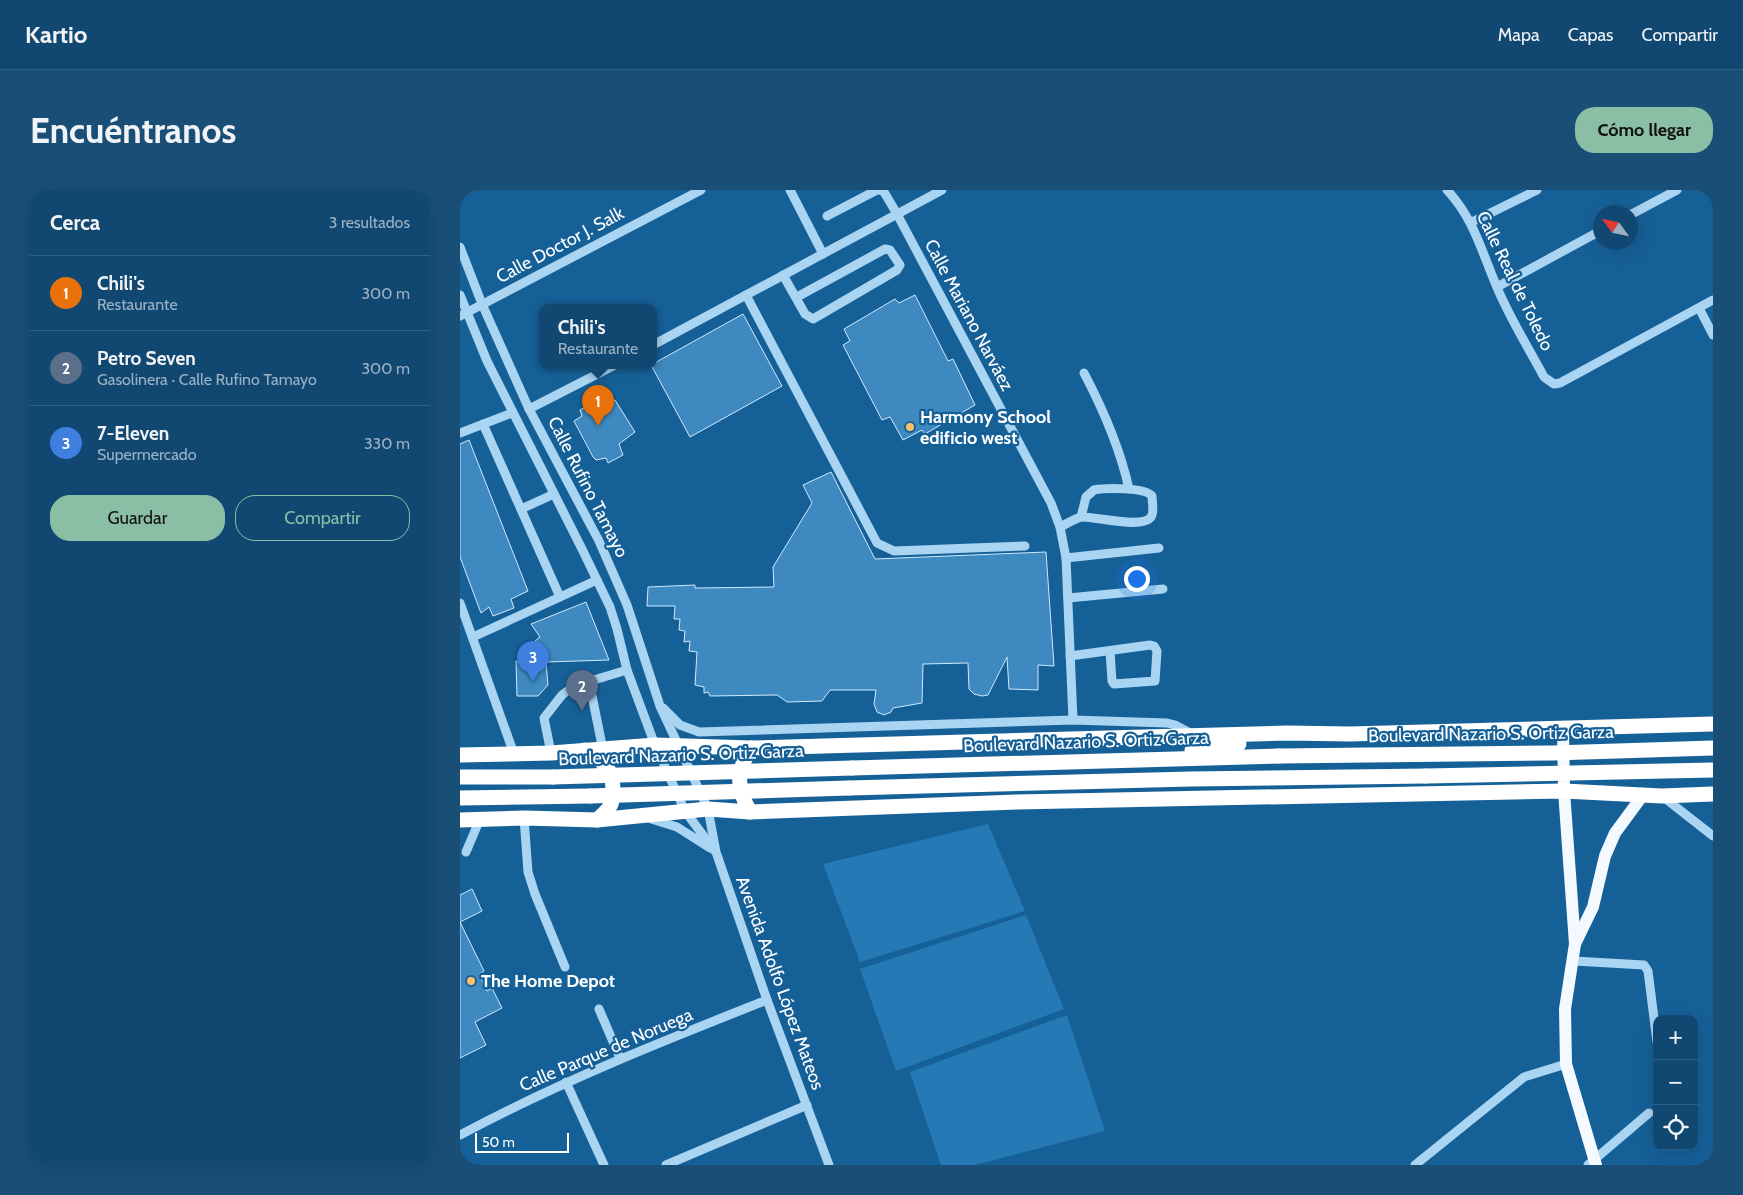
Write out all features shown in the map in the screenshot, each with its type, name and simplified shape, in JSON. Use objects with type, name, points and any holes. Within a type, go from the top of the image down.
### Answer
[{"type":"highway","points":[[460,755],[552,753],[655,745],[751,748],[1287,733],[1350,734],[1713,724]]},
{"type":"highway","points":[[1161,758],[1205,748],[1326,738],[1350,734]]},
{"type":"highway","points":[[750,812],[739,786],[739,773],[751,748]]},
{"type":"highway","name":"Boulevard Nazario S. Ortiz Garza","points":[[460,777],[552,777],[1161,758],[1554,754],[1713,748]]},
{"type":"highway","points":[[584,750],[602,761],[609,770],[613,781],[613,798],[608,809],[598,820]]},
{"type":"highway","points":[[460,798],[590,796],[1054,782],[1713,770]]},
{"type":"highway","points":[[1017,802],[1054,782]]},
{"type":"highway","points":[[460,820],[524,818],[598,820],[708,809],[750,812],[1017,802],[1564,791],[1662,796],[1713,794]]},
{"type":"main road","points":[[1563,728],[1564,791],[1575,944],[1565,1009],[1566,1064],[1593,1163]]},
{"type":"main road","points":[[1575,944],[1593,907],[1605,856],[1615,833],[1643,794]]},
{"type":"street","name":"Calle Doctor J. Salk","points":[[464,314],[701,190]]},
{"type":"street","points":[[790,190],[822,254]]},
{"type":"street","points":[[827,216],[879,190]]},
{"type":"street","name":"Calle Mariano Narváez","points":[[879,190],[884,192],[897,214],[1051,503],[1060,527],[1066,558],[1073,720]]},
{"type":"street","points":[[657,343],[942,190]]},
{"type":"street","name":"Calle Real de Toledo","points":[[1447,190],[1457,200],[1472,222],[1496,287],[1544,378],[1554,384],[1560,383],[1699,308]]},
{"type":"street","points":[[1472,222],[1537,190]]},
{"type":"street","points":[[1638,211],[1677,190]]},
{"type":"street","points":[[1496,287],[1593,235]]},
{"type":"street","name":"Calle Rufino Tamayo","points":[[460,247],[482,304],[530,409],[616,579],[627,605],[660,706],[708,809]]},
{"type":"street","points":[[784,275],[805,314],[813,319],[897,270],[900,265],[890,250],[885,249],[797,297]]},
{"type":"street","name":"Calle Rufino Tamayo","points":[[460,295],[464,314],[610,607],[627,670],[655,745],[685,811],[716,852]]},
{"type":"street","points":[[746,295],[877,543],[894,551],[1025,546]]},
{"type":"street","points":[[1713,300],[1699,308],[1713,335]]},
{"type":"street","points":[[530,409],[607,369]]},
{"type":"street","points":[[1084,373],[1114,436],[1123,462],[1129,490]]},
{"type":"street","points":[[460,433],[512,413]]},
{"type":"street","points":[[483,424],[560,597]]},
{"type":"street","points":[[1060,527],[1081,517],[1128,522],[1145,521],[1153,514],[1150,493],[1129,490],[1094,490],[1086,496],[1081,517]]},
{"type":"street","points":[[521,509],[554,494]]},
{"type":"street","points":[[1066,558],[1159,548]]},
{"type":"street","points":[[473,637],[597,580]]},
{"type":"street","points":[[1068,598],[1163,589]]},
{"type":"street","points":[[460,603],[514,754]]},
{"type":"street","points":[[1070,656],[1110,651],[1154,646],[1157,651],[1155,681],[1114,684],[1112,682],[1110,651]]},
{"type":"street","points":[[552,753],[544,718],[562,695],[574,686],[627,670]]},
{"type":"street","points":[[589,681],[604,750]]},
{"type":"street","points":[[660,706],[680,724],[699,732],[1073,720],[1167,723],[1196,736]]},
{"type":"street","points":[[1662,796],[1713,836]]},
{"type":"street","name":"Avenida Adolfo López Mateos","points":[[708,809],[716,852],[767,1000],[829,1165]]},
{"type":"street","points":[[640,816],[677,827],[716,852]]},
{"type":"street","points":[[524,818],[528,872],[534,894],[565,967]]},
{"type":"street","points":[[466,852],[480,819]]},
{"type":"street","points":[[1574,960],[1644,965],[1648,971],[1654,1015]]},
{"type":"street","name":"Calle Parque de Noruega","points":[[460,1135],[566,1082],[620,1058],[767,1000]]},
{"type":"street","points":[[599,1009],[620,1058]]},
{"type":"street","points":[[1416,1165],[1524,1077],[1566,1064]]},
{"type":"street","points":[[566,1082],[604,1165]]},
{"type":"street","points":[[666,1165],[807,1105]]},
{"type":"street","points":[[1593,1163],[1649,1114]]},
{"type":"shaded area","points":[[988,824],[1025,911],[860,962],[823,864]]},
{"type":"shaded area","points":[[1026,915],[1064,1009],[896,1071],[860,969]]},
{"type":"shaded area","points":[[1067,1015],[1105,1131],[975,1165],[941,1165],[910,1072]]},
{"type":"building","points":[[915,295],[948,361],[953,359],[975,405],[925,434],[922,430],[903,440],[890,417],[882,420],[843,345],[850,341],[844,329],[895,299],[899,303]]},
{"type":"building","points":[[743,314],[782,386],[690,437],[653,369],[657,369],[657,362]]},
{"type":"building","points":[[615,400],[635,432],[619,444],[623,455],[608,463],[606,458],[596,460],[593,457],[574,421],[582,416],[580,410],[589,405],[591,408],[597,404],[600,407]]},
{"type":"building","points":[[469,440],[528,591],[511,599],[514,608],[493,616],[489,607],[481,613],[460,557],[460,444]]},
{"type":"building","points":[[831,472],[875,559],[1046,552],[1054,666],[1038,665],[1038,690],[1009,689],[1007,657],[988,695],[982,696],[974,694],[969,689],[968,663],[923,664],[922,703],[893,708],[891,712],[884,715],[877,712],[874,704],[876,690],[830,690],[822,701],[787,702],[777,695],[710,696],[708,692],[704,693],[704,687],[695,685],[697,652],[689,651],[690,641],[684,642],[685,631],[679,630],[680,619],[674,619],[675,606],[647,606],[648,587],[695,585],[695,588],[774,587],[773,567],[812,503],[803,485]]},
{"type":"building","points":[[586,602],[609,660],[546,662],[535,641],[540,637],[531,624]]},
{"type":"building","points":[[516,661],[546,662],[548,685],[538,696],[517,696]]},
{"type":"building","points":[[472,889],[482,911],[460,922],[460,895]]},
{"type":"building","name":"The Home Depot","points":[[460,922],[484,971],[479,974],[487,991],[492,988],[502,1008],[475,1022],[486,1045],[460,1058]]},
{"type":"place","name":"Chili's","points":[[598,426]]},
{"type":"place","name":"Harmony School edificio west","points":[[910,427]]},
{"type":"place","name":"7-Eleven","points":[[533,682]]},
{"type":"place","name":"Petro Seven","points":[[582,711]]},
{"type":"place","name":"The Home Depot","points":[[471,981]]}]
